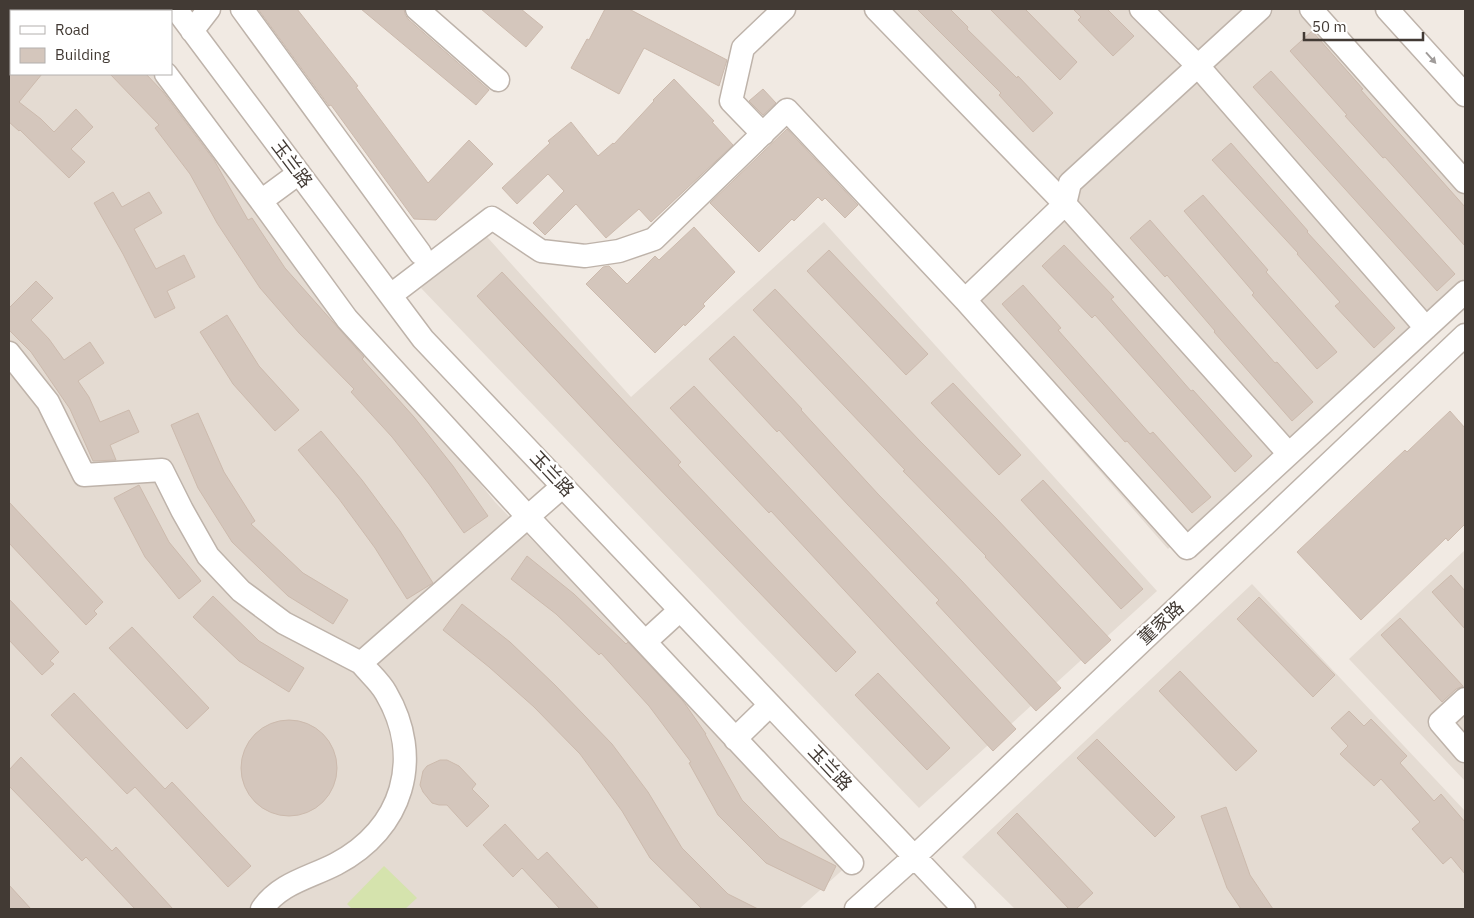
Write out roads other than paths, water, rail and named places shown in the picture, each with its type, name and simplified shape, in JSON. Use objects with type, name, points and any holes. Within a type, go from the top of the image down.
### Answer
[{"type":"street","name":"玉兰路","points":[[176,9],[423,339],[964,909]]},
{"type":"street","points":[[192,31],[209,9]]},
{"type":"street","points":[[242,9],[420,253]]},
{"type":"street","points":[[416,9],[440,16],[498,80]]},
{"type":"street","points":[[763,134],[731,101],[743,48],[784,9]]},
{"type":"street","points":[[876,9],[1065,204],[1289,454]]},
{"type":"street","points":[[1141,9],[1198,66],[1426,328]]},
{"type":"street","points":[[965,300],[1065,204],[1070,184],[1260,9]]},
{"type":"street","points":[[1311,9],[1465,182]]},
{"type":"street","points":[[1387,9],[1465,95]]},
{"type":"street","points":[[167,75],[347,319],[528,517],[852,863]]},
{"type":"street","points":[[391,296],[492,218],[541,251],[584,256],[619,250],[654,239],[787,110],[965,300],[1187,548],[1465,292]]},
{"type":"street","points":[[261,201],[299,173]]},
{"type":"street","name":"董家路","points":[[856,909],[914,857],[1465,335]]},
{"type":"street","points":[[9,353],[48,402],[84,475],[162,470],[208,556],[241,591],[284,623],[361,663],[386,692],[401,727],[406,761],[400,794],[385,823],[365,844],[337,864],[291,883],[268,900],[262,909]]},
{"type":"street","points":[[361,663],[562,486]]},
{"type":"street","points":[[645,642],[680,610]]},
{"type":"street","points":[[1465,699],[1440,722],[1465,752]]},
{"type":"street","points":[[735,739],[770,705]]}]
